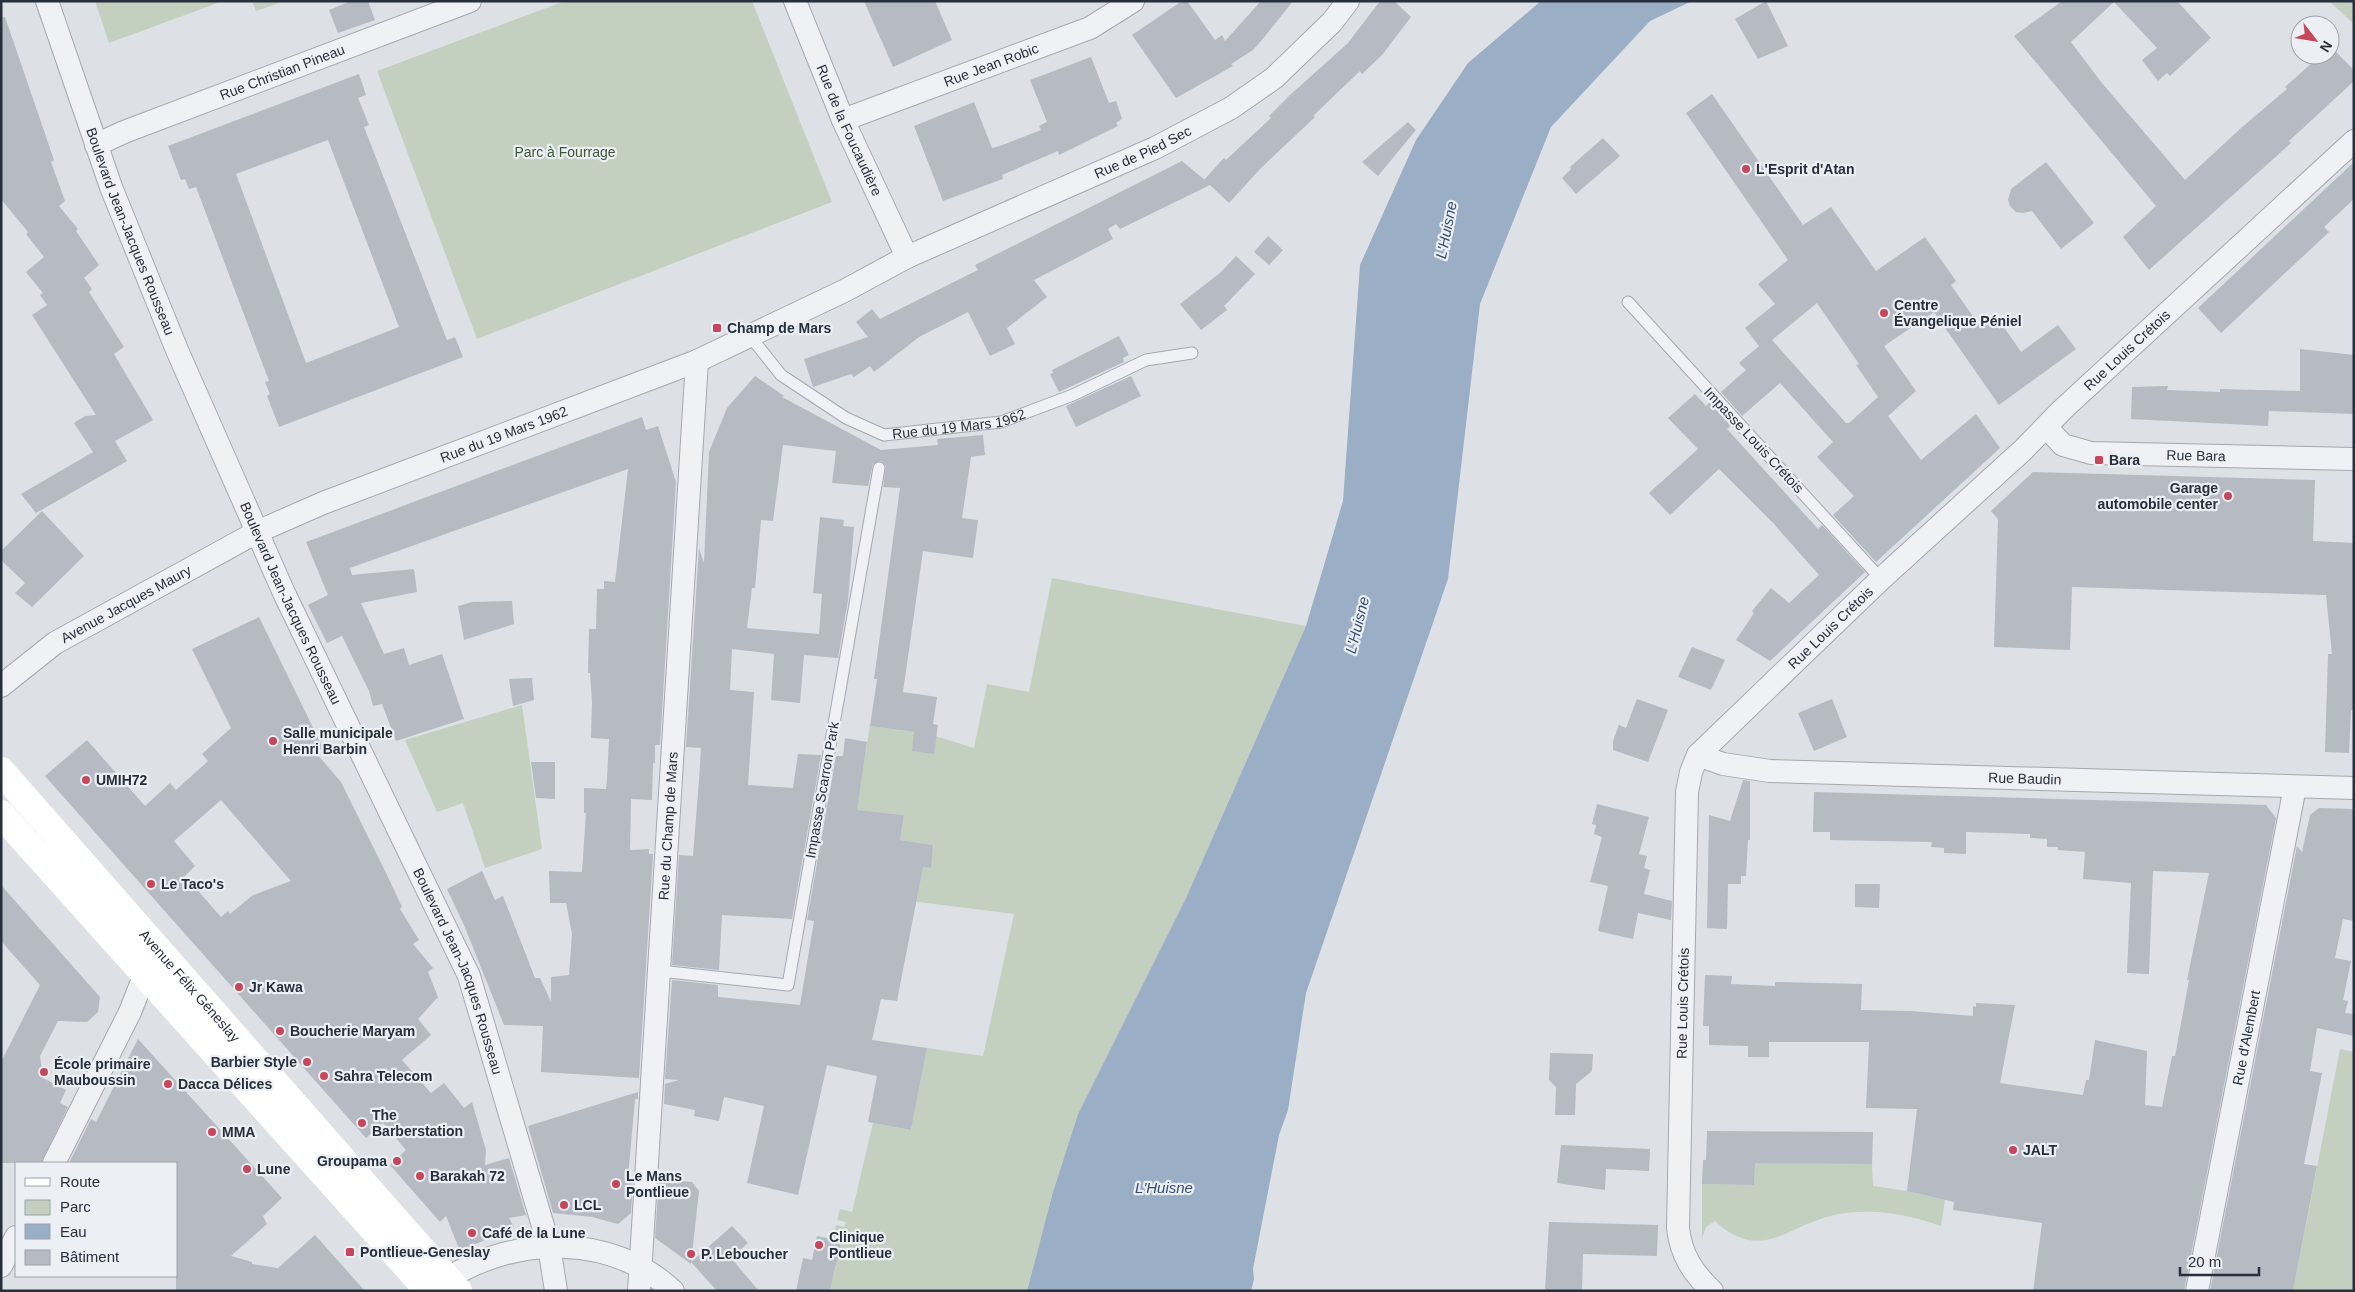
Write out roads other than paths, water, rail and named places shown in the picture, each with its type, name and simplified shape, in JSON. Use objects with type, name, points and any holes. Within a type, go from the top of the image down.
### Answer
[{"type":"main road","name":"Avenue Félix Géneslay","points":[[1,771],[155,965]]},
{"type":"main road","name":"Avenue Félix Géneslay","points":[[1,814],[155,965],[445,1287]]},
{"type":"street","name":"Boulevard Jean-Jacques Rousseau","points":[[47,1],[96,145],[174,341],[284,593],[469,976],[548,1246],[556,1291]]},
{"type":"street","name":"Rue Christian Pineau","points":[[96,145],[124,132],[470,1]]},
{"type":"street","name":"Rue de la Foucaudière","points":[[795,1],[843,120],[907,257]]},
{"type":"street","name":"Rue Jean Robic","points":[[843,120],[1090,28],[1133,1]]},
{"type":"street","name":"Rue de Pied Sec","points":[[907,257],[1155,148],[1231,108],[1274,78],[1332,22],[1348,1]]},
{"type":"street","name":"Rue Louis Crétois","points":[[1698,1286],[1679,1243],[1678,1228],[1687,792],[1691,772],[1698,754],[1881,579],[2354,141]]},
{"type":"street","name":"Rue du 19 Mars 1962","points":[[257,532],[323,503],[697,361],[844,291],[907,257]]},
{"type":"street","name":"Rue du Champ de Mars","points":[[640,1291],[697,361]]},
{"type":"street","name":"Rue Bara","points":[[2046,427],[2063,445],[2092,453],[2354,458]]},
{"type":"street","name":"Avenue Jacques Maury","points":[[1,686],[55,643],[257,532]]},
{"type":"street","name":"Rue Baudin","points":[[1698,754],[1723,764],[1770,771],[2354,788]]},
{"type":"street","name":"Rue d'Alembert","points":[[2197,1291],[2295,787]]},
{"type":"street","points":[[55,1162],[155,965]]},
{"type":"street","points":[[1,1266],[15,1239]]},
{"type":"street","points":[[445,1287],[462,1270],[503,1252],[548,1246],[594,1250],[620,1258],[641,1268],[673,1291]]},
{"type":"lane","name":"Impasse Louis Crétois","points":[[1628,302],[1881,579]]},
{"type":"lane","name":"Rue du 19 Mars 1962","points":[[750,336],[781,375],[846,418],[884,435],[1001,422],[1073,395],[1146,360],[1192,353]]},
{"type":"lane","name":"Impasse Scarron Park","points":[[660,971],[788,985],[879,468]]},
{"type":"water","name":"L'Huisne","points":[[1541,1],[1692,1],[1650,21],[1551,127],[1480,304],[1448,579],[1306,993],[1288,1110],[1279,1135],[1253,1269],[1254,1279],[1251,1291],[1027,1291],[1053,1192],[1078,1114],[1186,898],[1306,626],[1343,501],[1360,265],[1416,140],[1468,63]]},
{"type":"place","name":"L'Esprit d'Atan","points":[[1746,169]]},
{"type":"place","name":"Centre Évangelique Péniel","points":[[1884,313]]},
{"type":"place","name":"Champ de Mars","points":[[717,328]]},
{"type":"place","name":"Bara","points":[[2099,460]]},
{"type":"place","name":"Garage automobile center","points":[[2228,496]]},
{"type":"place","name":"Salle municipale Henri Barbin","points":[[273,741]]},
{"type":"place","name":"UMIH72","points":[[86,780]]},
{"type":"place","name":"Le Taco's","points":[[151,884]]},
{"type":"place","name":"Jr Kawa","points":[[239,987]]},
{"type":"place","name":"Boucherie Maryam","points":[[280,1031]]},
{"type":"place","name":"Barbier Style","points":[[307,1062]]},
{"type":"place","name":"École primaire Mauboussin","points":[[44,1072]]},
{"type":"place","name":"Sahra Telecom","points":[[324,1076]]},
{"type":"place","name":"Dacca Délices","points":[[168,1084]]},
{"type":"place","name":"The Barberstation","points":[[362,1123]]},
{"type":"place","name":"MMA","points":[[212,1132]]},
{"type":"place","name":"JALT","points":[[2013,1150]]},
{"type":"place","name":"Groupama","points":[[397,1161]]},
{"type":"place","name":"Lune","points":[[247,1169]]},
{"type":"place","name":"Barakah 72","points":[[420,1176]]},
{"type":"place","name":"Le Mans Pontlieue","points":[[616,1184]]},
{"type":"place","name":"LCL","points":[[564,1205]]},
{"type":"place","name":"Café de la Lune","points":[[472,1233]]},
{"type":"place","name":"Clinique Pontlieue","points":[[819,1245]]},
{"type":"place","name":"Pontlieue-Geneslay","points":[[350,1252]]},
{"type":"place","name":"P. Leboucher","points":[[691,1254]]},
{"type":"park label","name":"Parc à Fourrage","points":[[565,152]]}]
